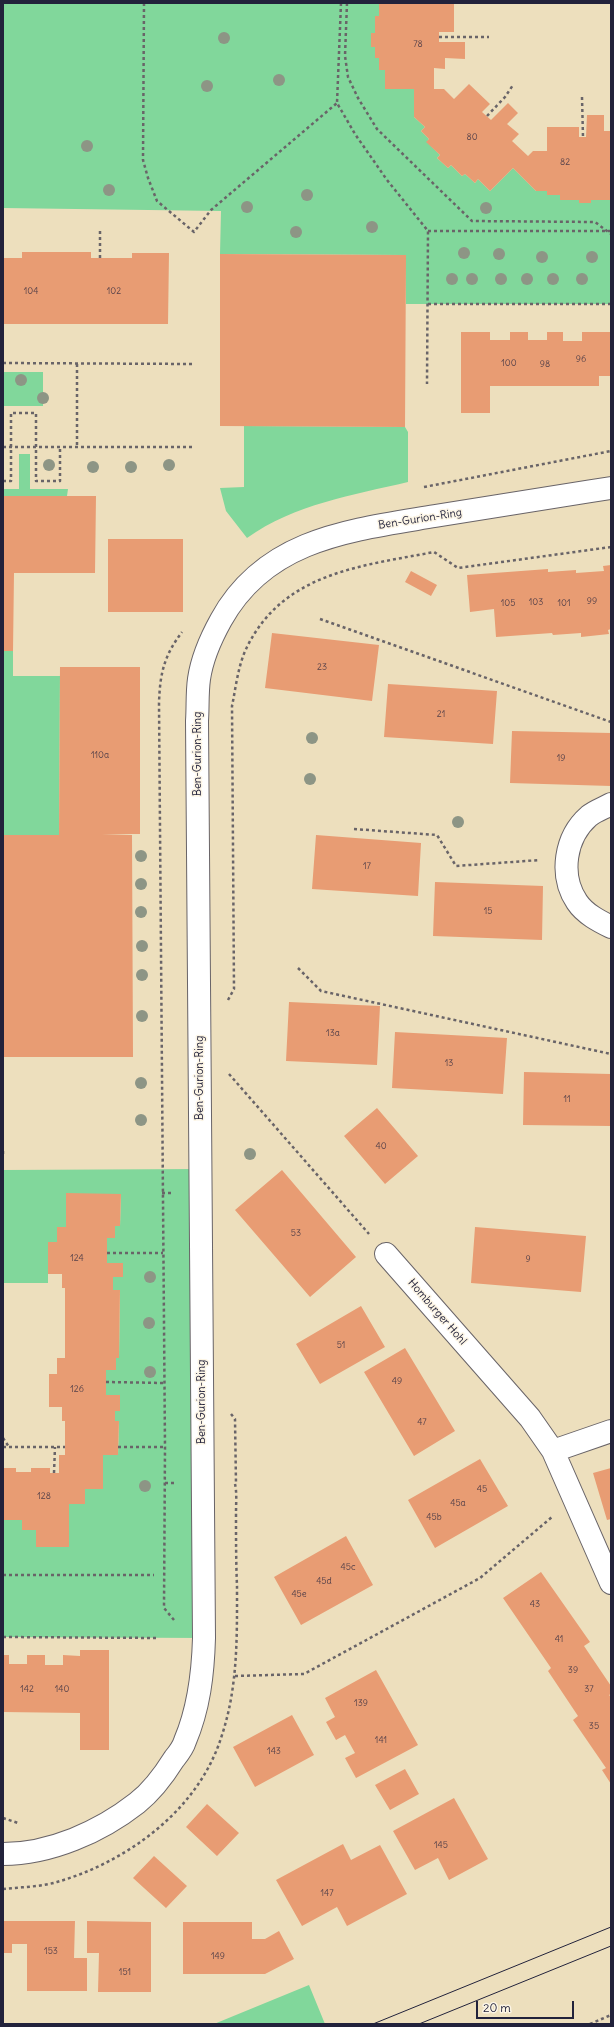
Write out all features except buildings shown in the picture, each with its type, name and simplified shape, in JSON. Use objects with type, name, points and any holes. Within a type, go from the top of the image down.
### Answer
[{"type":"street","name":"Ben-Gurion-Ring","points":[[3,1854],[54,1847],[99,1827],[137,1803],[165,1773],[185,1742],[196,1708],[202,1677],[204,1638],[197,721],[199,678],[209,642],[228,607],[257,574],[292,550],[334,535],[374,526],[611,488]]},
{"type":"street","points":[[611,804],[590,816],[574,835],[566,858],[568,883],[577,902],[596,920],[611,927]]},
{"type":"street","name":"Homburger Hohl","points":[[386,1254],[530,1418],[553,1451],[611,1583]]},
{"type":"street","points":[[553,1451],[611,1431]]},
{"type":"path","points":[[144,3],[143,160],[157,201],[194,232],[211,210],[337,103]]},
{"type":"path","points":[[341,3],[337,103],[355,134],[387,180],[428,231],[427,384]]},
{"type":"path","points":[[347,3],[345,56],[348,77],[358,98],[377,129],[472,221],[595,222],[607,231]]},
{"type":"path","points":[[439,37],[489,37]]},
{"type":"path","points":[[487,116],[505,97],[513,85]]},
{"type":"path","points":[[582,97],[583,137]]},
{"type":"path","points":[[100,230],[100,258]]},
{"type":"path","points":[[428,231],[611,232]]},
{"type":"path","points":[[428,304],[611,304]]},
{"type":"path","points":[[3,363],[193,364]]},
{"type":"path","points":[[77,364],[77,447]]},
{"type":"path","points":[[3,481],[11,481],[11,413],[36,413],[36,481],[60,481],[60,447]]},
{"type":"path","points":[[3,447],[193,447]]},
{"type":"path","points":[[226,1003],[234,989],[232,706],[238,674],[246,648],[262,622],[279,604],[303,589],[326,576],[352,567],[434,552],[458,568],[611,547]]},
{"type":"path","points":[[320,619],[611,722]]},
{"type":"path","points":[[354,829],[436,835],[456,866],[566,858]]},
{"type":"path","points":[[298,968],[321,991],[611,1054]]},
{"type":"path","points":[[228,1073],[386,1254]]},
{"type":"path","points":[[107,1253],[163,1253]]},
{"type":"path","points":[[106,1382],[164,1383]]},
{"type":"path","points":[[230,1413],[235,1419],[236,1484]]},
{"type":"path","points":[[3,1438],[9,1447]]},
{"type":"path","points":[[3,1447],[65,1447]]},
{"type":"path","points":[[54,1447],[54,1473]]},
{"type":"path","points":[[118,1447],[165,1447]]},
{"type":"path","points":[[235,1676],[304,1674],[480,1578],[573,1498]]},
{"type":"path","points":[[3,1575],[154,1575]]},
{"type":"path","points":[[3,1637],[159,1638]]},
{"type":"path","points":[[590,2024],[611,2015]]},
{"type":"green space","points":[[3,3],[385,3],[379,16],[375,33],[371,33],[371,46],[375,47],[375,58],[379,58],[385,70],[385,89],[414,89],[414,117],[425,127],[421,131],[429,139],[427,142],[440,155],[437,158],[448,168],[451,165],[462,176],[465,174],[475,183],[478,179],[490,191],[513,168],[536,191],[547,191],[547,195],[560,195],[579,200],[579,203],[591,203],[591,200],[611,195],[611,304],[406,304],[405,255],[220,254],[221,211],[3,208]]},
{"type":"green space","points":[[3,372],[43,372],[43,406],[3,406]]},
{"type":"green space","points":[[244,426],[405,427],[408,432],[408,482],[325,502],[265,526],[247,538],[226,511],[220,488],[244,487]]},
{"type":"green space","points":[[19,454],[30,454],[30,489],[68,489],[67,496],[3,496],[3,489],[19,489]]},
{"type":"green space","points":[[3,651],[13,651],[13,676],[60,676],[59,835],[3,835]]},
{"type":"green space","points":[[200,1169],[204,1638],[3,1637],[3,1520],[22,1520],[22,1530],[36,1530],[36,1547],[69,1504],[85,1504],[85,1489],[103,1455],[118,1455],[119,1421],[115,1421],[115,1411],[120,1410],[120,1395],[106,1395],[106,1370],[116,1370],[116,1358],[119,1357],[120,1290],[113,1290],[107,1263],[107,1238],[115,1238],[115,1226],[120,1226],[121,1194],[66,1194],[66,1227],[57,1227],[57,1242],[48,1242],[48,1283],[3,1283],[3,1170]]},
{"type":"green space","points":[[309,1985],[325,2024],[214,2024]]},
{"type":"tram line","points":[[373,2024],[611,1927]]},
{"type":"tram line","points":[[419,2024],[611,1946]]}]
